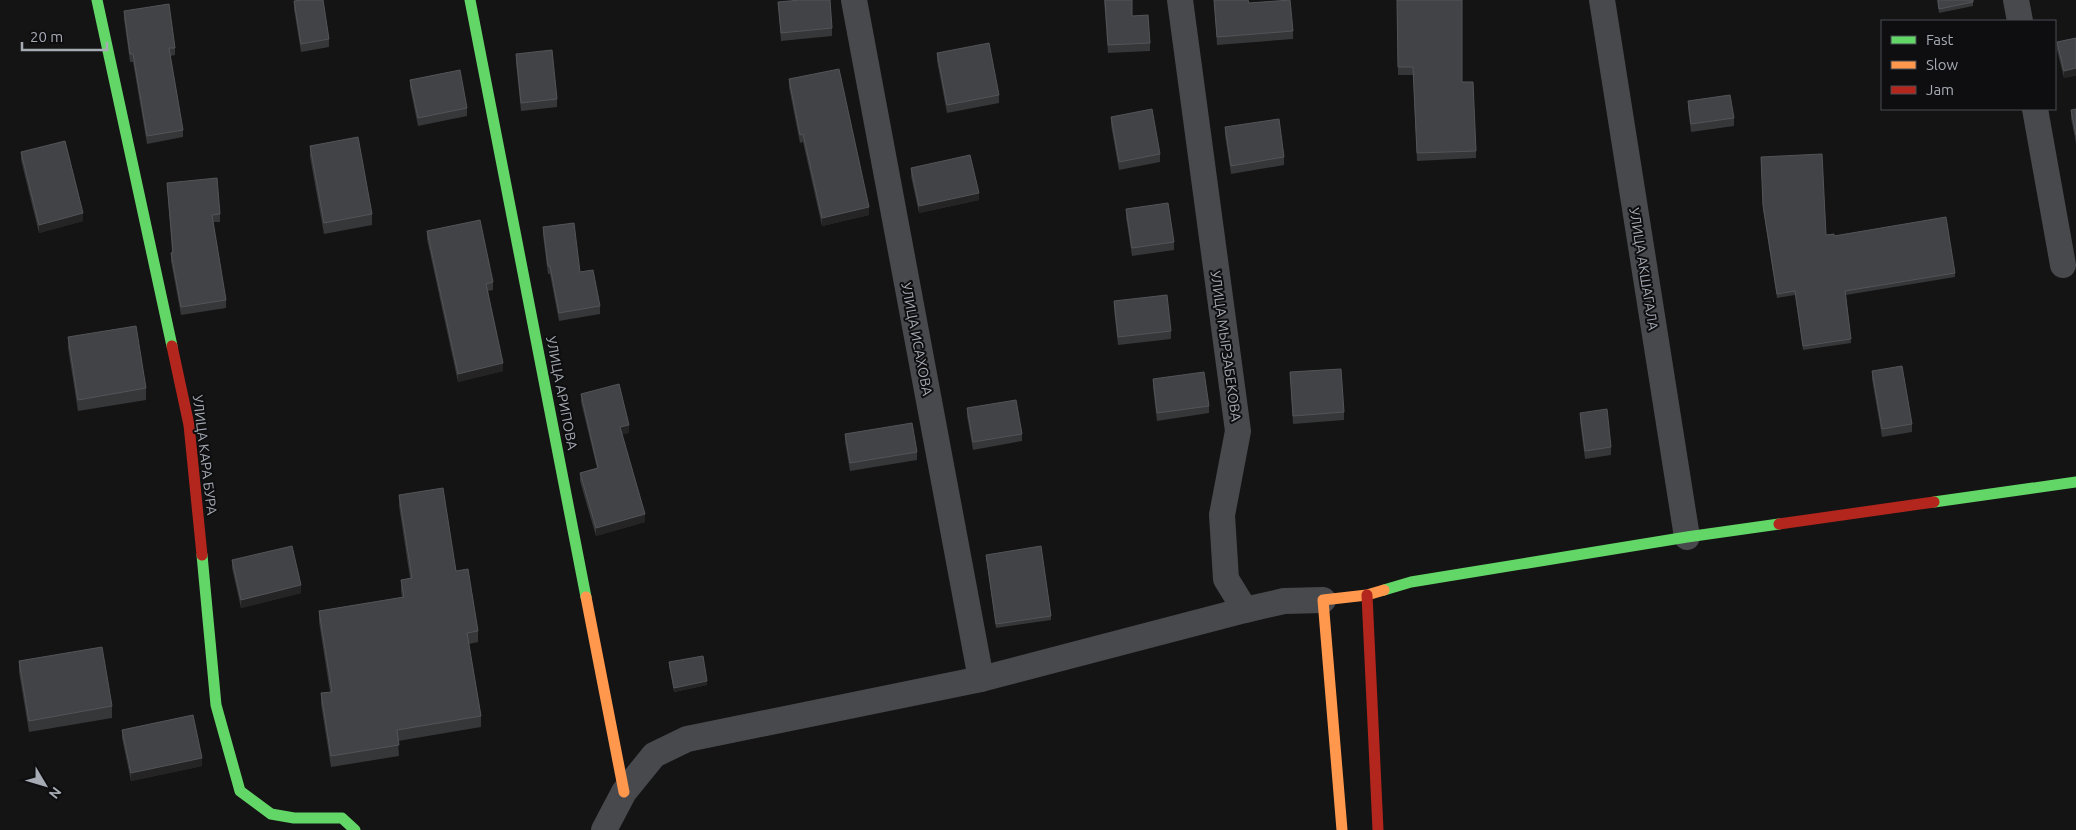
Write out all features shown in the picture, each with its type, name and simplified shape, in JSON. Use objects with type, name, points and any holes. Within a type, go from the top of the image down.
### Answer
[{"type":"street","name":"УЛИЦА КАРА БУРА","points":[[98,0],[189,424],[216,705],[240,792],[272,814],[294,818],[342,818],[355,830]]},
{"type":"street","name":"УЛИЦА АРИПОВА","points":[[470,0],[624,792]]},
{"type":"street","name":"УЛИЦА ИСАХОВА","points":[[854,0],[981,679]]},
{"type":"street","name":"УЛИЦА МЫРЗАБЕКОВА","points":[[1180,0],[1238,431],[1222,515],[1226,579],[1245,610]]},
{"type":"street","name":"УЛИЦА АКШАГАЛА","points":[[1602,0],[1687,537]]},
{"type":"street","points":[[2016,0],[2020,20]]},
{"type":"street","points":[[2035,110],[2063,265]]},
{"type":"street","points":[[604,830],[624,792],[654,755],[687,739],[981,679],[1284,601],[1323,600],[1367,595],[1411,582],[1687,537],[2076,482]]},
{"type":"street","points":[[1367,595],[1378,830]]},
{"type":"street","points":[[1323,600],[1342,830]]},
{"type":"building","points":[[323,0],[329,39],[301,44],[294,1]]},
{"type":"building","points":[[830,0],[832,28],[781,33],[778,2]]},
{"type":"building","points":[[1105,0],[1132,0],[1132,16],[1148,15],[1150,43],[1108,45]]},
{"type":"building","points":[[1214,0],[1248,0],[1249,3],[1290,0],[1293,31],[1217,37]]},
{"type":"building","points":[[1397,0],[1462,0],[1462,82],[1473,82],[1476,151],[1417,153],[1413,67],[1398,67]]},
{"type":"building","points":[[1938,0],[1973,0],[1973,2],[1939,9]]},
{"type":"building","points":[[169,4],[175,48],[169,48],[183,130],[147,136],[133,54],[130,54],[124,11]]},
{"type":"building","points":[[2076,38],[2076,68],[2064,71],[2057,42]]},
{"type":"building","points":[[989,43],[999,95],[947,105],[937,53]]},
{"type":"building","points":[[552,50],[557,99],[521,103],[516,54]]},
{"type":"building","points":[[839,69],[869,207],[822,218],[803,134],[800,135],[789,79]]},
{"type":"building","points":[[460,70],[467,108],[418,118],[410,80]]},
{"type":"building","points":[[1730,95],[1734,118],[1691,124],[1688,101]]},
{"type":"building","points":[[1152,109],[1160,154],[1119,162],[1111,117]]},
{"type":"building","points":[[2076,109],[2076,135],[2071,110]]},
{"type":"building","points":[[1279,119],[1284,157],[1231,166],[1225,127]]},
{"type":"building","points":[[358,137],[372,214],[324,223],[310,146]]},
{"type":"building","points":[[65,141],[83,213],[39,225],[21,152]]},
{"type":"building","points":[[1822,154],[1826,235],[1834,234],[1834,236],[1946,217],[1955,273],[1845,291],[1851,339],[1803,346],[1795,291],[1777,294],[1763,205],[1761,157]]},
{"type":"building","points":[[970,155],[979,193],[919,206],[911,168]]},
{"type":"building","points":[[217,178],[220,214],[212,215],[226,300],[181,307],[171,253],[173,252],[167,183]]},
{"type":"building","points":[[1168,203],[1174,242],[1132,248],[1126,209]]},
{"type":"building","points":[[480,220],[493,282],[486,284],[503,363],[458,374],[427,231]]},
{"type":"building","points":[[574,223],[580,272],[593,270],[600,306],[559,313],[550,266],[548,266],[543,227]]},
{"type":"building","points":[[1167,295],[1171,331],[1118,337],[1114,301]]},
{"type":"building","points":[[136,326],[146,388],[78,400],[68,337]]},
{"type":"building","points":[[1902,366],[1912,424],[1882,429],[1872,371]]},
{"type":"building","points":[[1341,369],[1344,412],[1293,416],[1290,372]]},
{"type":"building","points":[[1204,372],[1209,406],[1157,413],[1153,379]]},
{"type":"building","points":[[619,384],[629,425],[620,427],[645,514],[596,528],[580,473],[598,468],[581,394]]},
{"type":"building","points":[[1016,400],[1022,434],[973,442],[967,408]]},
{"type":"building","points":[[1607,409],[1611,447],[1585,451],[1580,413]]},
{"type":"building","points":[[912,423],[917,452],[850,463],[845,434]]},
{"type":"building","points":[[443,488],[456,571],[468,569],[478,631],[467,633],[481,716],[397,730],[399,745],[331,756],[321,693],[332,692],[319,611],[404,597],[401,580],[412,578],[399,495]]},
{"type":"building","points":[[292,546],[301,585],[241,600],[232,560]]},
{"type":"building","points":[[1041,546],[1051,616],[996,624],[986,555]]},
{"type":"building","points":[[102,647],[112,706],[29,721],[19,661]]},
{"type":"building","points":[[703,656],[707,681],[674,688],[669,662]]},
{"type":"building","points":[[193,715],[202,758],[131,773],[122,730]]},
{"type":"traffic: fast","points":[[97,0],[172,346]]},
{"type":"traffic: fast","points":[[470,0],[586,597]]},
{"type":"traffic: fast","points":[[1934,502],[2076,482]]},
{"type":"traffic: fast","points":[[1384,590],[1411,582],[1779,524]]},
{"type":"traffic: fast","points":[[202,555],[216,705],[240,791],[271,814],[294,818],[342,818],[355,830]]},
{"type":"traffic: slow","points":[[1342,830],[1323,600],[1367,595],[1384,590]]},
{"type":"traffic: slow","points":[[586,597],[624,792]]},
{"type":"traffic: jam","points":[[172,346],[189,425],[202,555]]},
{"type":"traffic: jam","points":[[1779,524],[1934,502]]},
{"type":"traffic: jam","points":[[1367,595],[1378,830]]}]
